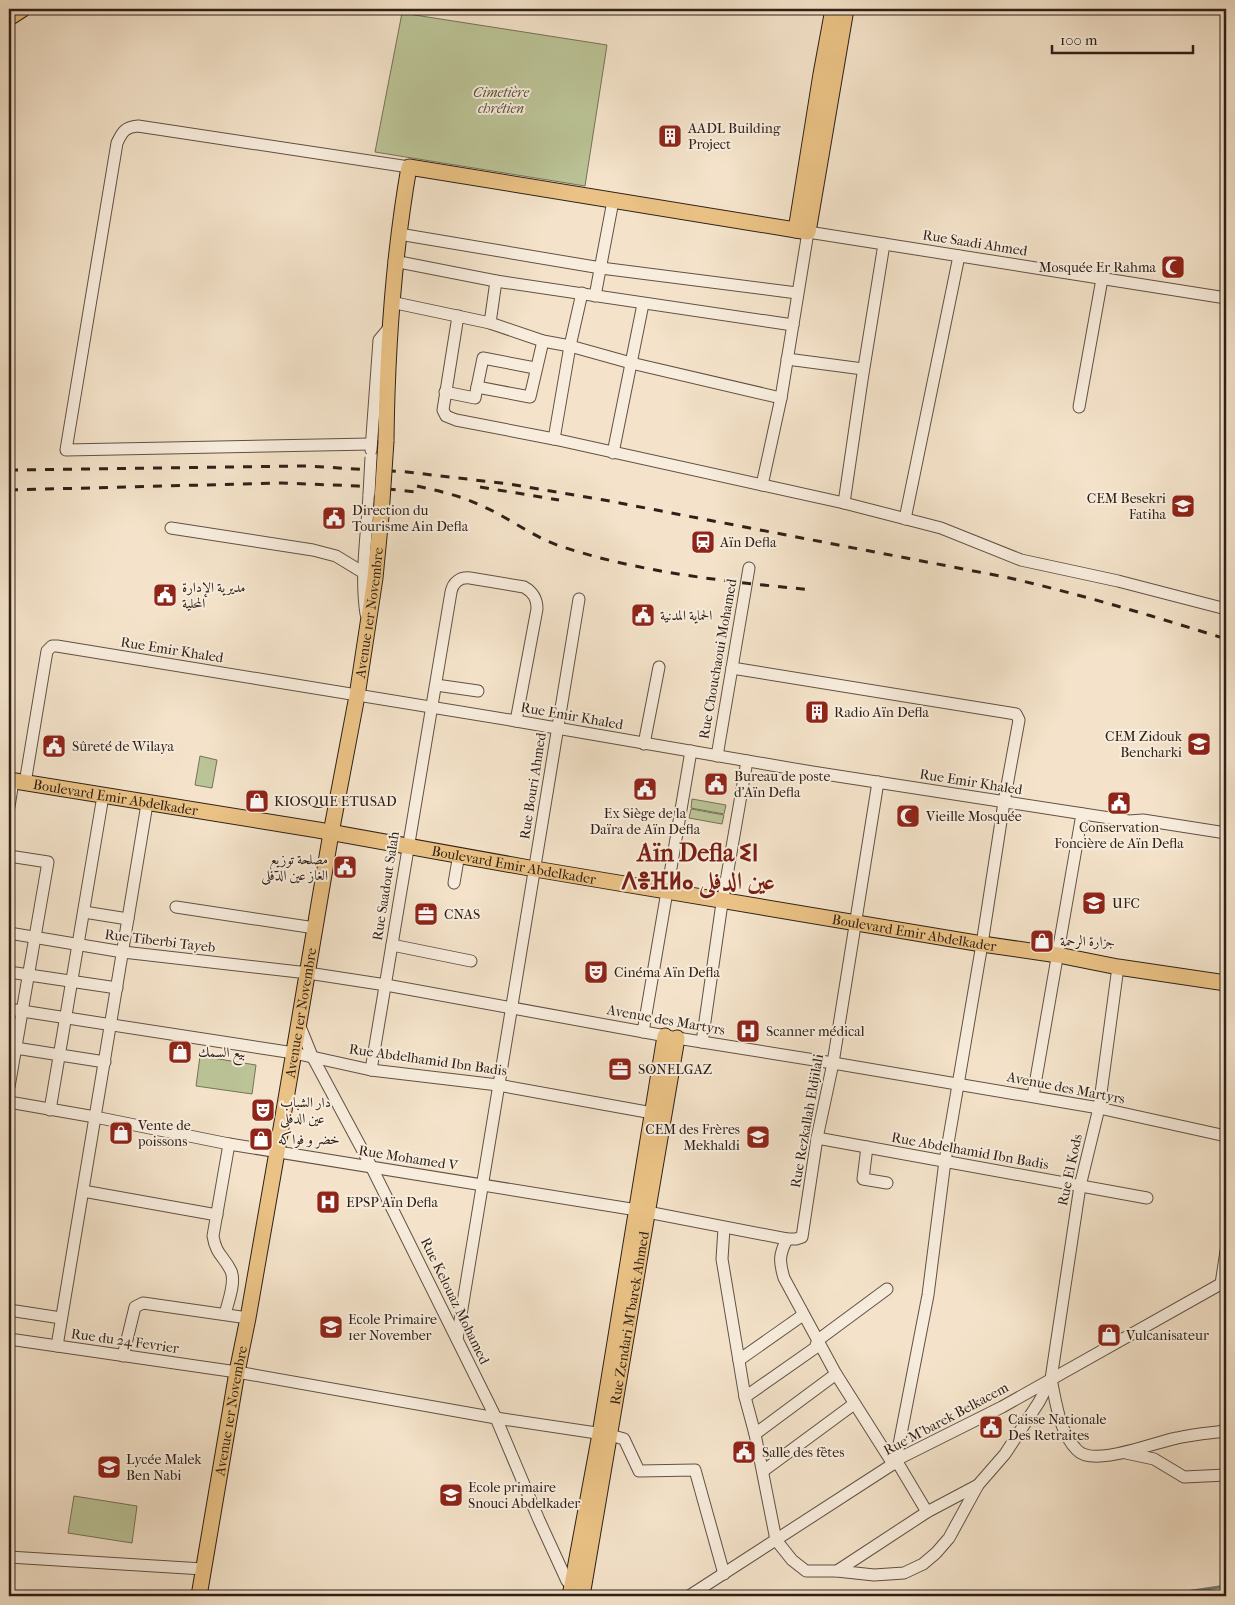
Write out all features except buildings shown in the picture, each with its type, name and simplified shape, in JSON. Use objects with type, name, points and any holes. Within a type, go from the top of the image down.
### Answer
[{"type":"main road","points":[[9,18],[23,9]]},
{"type":"main road","points":[[802,231],[821,74],[833,9]]},
{"type":"main road","points":[[802,231],[846,9]]},
{"type":"main road","points":[[409,167],[802,231]]},
{"type":"main road","name":"Avenue 1er Novembre","points":[[199,1596],[236,1372],[248,1318],[331,833],[358,696],[368,628],[381,516],[378,442],[394,261],[409,167]]},
{"type":"main road","name":"Boulevard Emir Abdelkader","points":[[15,781],[459,854],[535,869],[982,944],[1058,955],[1118,967],[1226,983]]},
{"type":"main road","points":[[577,1589],[605,1434],[671,1037]]},
{"type":"street","points":[[368,628],[364,599],[364,573],[371,457],[378,442],[66,450],[117,143],[121,135],[129,127],[138,126],[409,167]]},
{"type":"street","points":[[595,296],[613,201]]},
{"type":"street","name":"Rue Saadi Ahmed","points":[[802,231],[1226,298]]},
{"type":"street","points":[[762,485],[781,398],[793,326],[802,231]]},
{"type":"street","points":[[399,234],[601,268],[797,293]]},
{"type":"street","points":[[844,504],[863,369],[884,244]]},
{"type":"street","points":[[905,519],[959,256]]},
{"type":"street","points":[[394,261],[496,281],[793,326]]},
{"type":"street","points":[[1079,407],[1102,279]]},
{"type":"street","points":[[490,323],[496,281]]},
{"type":"street","points":[[554,439],[570,346],[582,294]]},
{"type":"street","points":[[391,302],[490,323],[543,341],[781,398]]},
{"type":"street","points":[[614,453],[643,304]]},
{"type":"street","points":[[458,316],[443,410],[446,416],[456,420],[554,439],[844,504],[960,535],[1021,560],[1118,581],[1226,609]]},
{"type":"street","points":[[477,387],[530,397],[543,341]]},
{"type":"street","points":[[445,392],[475,398],[483,358],[536,368]]},
{"type":"street","points":[[787,359],[863,369]]},
{"type":"street","points":[[171,528],[313,550],[336,556],[364,573]]},
{"type":"street","name":"Rue Chouchaoui Mohamed","points":[[717,756],[749,568]]},
{"type":"street","name":"Rue Saadout Salah","points":[[371,1070],[452,588],[456,582],[466,577],[524,587],[533,593],[536,598],[537,609],[516,721]]},
{"type":"street","name":"Rue Bouri Ahmed","points":[[458,1339],[498,1084],[579,599]]},
{"type":"street","name":"Rue Emir Khaled","points":[[15,781],[47,652],[52,646],[878,782],[1129,821],[1143,820],[1226,833]]},
{"type":"street","points":[[644,744],[659,667]]},
{"type":"street","points":[[732,668],[1016,714],[1019,720],[945,1161],[928,1295],[895,1462]]},
{"type":"street","points":[[436,685],[478,691]]},
{"type":"street","points":[[642,1032],[690,751]]},
{"type":"street","points":[[702,1042],[723,900],[747,760]]},
{"type":"street","points":[[9,807],[15,781]]},
{"type":"street","name":"Rue Rezkallah Eldjilali","points":[[802,1237],[818,1138],[833,1063],[878,782]]},
{"type":"street","points":[[50,1110],[103,796]]},
{"type":"street","points":[[57,1346],[148,804]]},
{"type":"street","points":[[1033,1096],[1082,814]]},
{"type":"street","points":[[454,883],[459,854]]},
{"type":"street","points":[[9,856],[48,862],[22,1011],[12,1047],[9,1087]]},
{"type":"street","points":[[176,907],[315,928]]},
{"type":"street","points":[[84,912],[128,919]]},
{"type":"street","name":"Rue Tiberbi Tayeb","points":[[9,933],[123,952],[308,973]]},
{"type":"street","points":[[392,945],[472,960]]},
{"type":"street","name":"Rue El Kods","points":[[1051,1378],[1080,1186],[1099,1108],[1118,967]]},
{"type":"street","points":[[9,972],[118,988]]},
{"type":"street","name":"Avenue des Martyrs","points":[[308,973],[386,985],[671,1037],[1033,1096],[1099,1108],[1226,1136]]},
{"type":"street","name":"Rue Abdelhamid Ibn Badis","points":[[9,1009],[312,1056],[371,1070],[498,1084],[658,1114]]},
{"type":"street","name":"Rue Kelouaz Mohamed","points":[[299,1024],[312,1056],[371,1166],[496,1418],[566,1580],[577,1589]]},
{"type":"street","points":[[12,1047],[105,1062]]},
{"type":"street","name":"Rue Mohamed V","points":[[9,1102],[229,1144],[642,1211],[787,1239],[802,1237]]},
{"type":"street","name":"Rue Abdelhamid Ibn Badis","points":[[818,1138],[1147,1198]]},
{"type":"street","points":[[225,1314],[232,1272],[214,1247],[213,1236],[229,1144]]},
{"type":"street","points":[[867,1147],[863,1179],[887,1183]]},
{"type":"street","points":[[83,1191],[217,1215]]},
{"type":"street","points":[[724,1228],[722,1259],[745,1397],[755,1434],[776,1540],[792,1560],[806,1571],[837,1571],[874,1576],[904,1573],[923,1564],[949,1538],[978,1485],[1005,1454],[1039,1402],[1051,1378]]},
{"type":"street","points":[[787,1239],[782,1250],[780,1262],[784,1278],[854,1404],[927,1512]]},
{"type":"street","points":[[1224,1282],[1226,1251]]},
{"type":"street","name":"Rue M'barek Belkacem","points":[[689,1596],[895,1462],[1002,1407],[1224,1282]]},
{"type":"street","points":[[745,1397],[815,1348],[818,1340],[887,1289]]},
{"type":"street","points":[[123,1356],[135,1307],[143,1303],[248,1318]]},
{"type":"street","points":[[9,1310],[61,1318]]},
{"type":"street","points":[[739,1360],[803,1315]]},
{"type":"street","name":"Rue du 24 Fevrier","points":[[9,1338],[236,1372],[496,1418],[605,1434]]},
{"type":"street","points":[[755,1434],[836,1374]]},
{"type":"street","points":[[1051,1378],[1060,1419],[1067,1437],[1078,1452],[1093,1457],[1124,1453],[1177,1438],[1226,1432]]},
{"type":"street","points":[[763,1471],[854,1404]]},
{"type":"street","points":[[605,1434],[624,1439],[639,1471],[694,1470],[724,1574]]},
{"type":"street","points":[[1124,1453],[1154,1460],[1184,1478],[1226,1474]]},
{"type":"street","points":[[837,1571],[927,1512],[978,1485]]},
{"type":"street","points":[[9,1557],[203,1569]]},
{"type":"green space","name":"Cimetière chrétien","points":[[402,13],[607,45],[585,186],[375,152]]},
{"type":"green space","points":[[200,756],[217,760],[212,788],[195,785]]},
{"type":"green space","points":[[692,799],[726,805],[724,814],[691,808]]},
{"type":"green space","points":[[691,809],[724,815],[722,824],[689,818]]},
{"type":"green space","points":[[200,1056],[256,1065],[252,1094],[196,1086]]},
{"type":"green space","points":[[74,1496],[137,1506],[132,1543],[68,1533]]},
{"type":"waterway","points":[[1167,1596],[1226,1586]]},
{"type":"railway","points":[[9,470],[306,466],[407,472],[509,484],[604,500],[1005,577],[1116,606],[1226,639]]},
{"type":"railway","points":[[9,490],[281,483],[358,486],[417,492]]},
{"type":"railway","points":[[417,486],[474,502],[552,543],[593,556],[624,564],[686,575],[813,590]]},
{"type":"railway","points":[[480,487],[559,500]]},
{"type":"place","name":"AADL Building Project","points":[[670,136]]},
{"type":"place","name":"Mosquée Er Rahma","points":[[1173,267]]},
{"type":"place","name":"CEM Besekri Fatiha","points":[[1183,506]]},
{"type":"place","name":"Direction du Tourisme Ain Defla","points":[[334,518]]},
{"type":"place","name":"Aïn Defla","points":[[703,542]]},
{"type":"place","name":"مديرية الإدارة المحلية","points":[[165,595]]},
{"type":"place","name":"الحماية المدنية","points":[[643,615]]},
{"type":"place","name":"Radio Aïn Defla","points":[[817,712]]},
{"type":"place","name":"CEM Zidouk Bencharki","points":[[1199,744]]},
{"type":"place","name":"Sûreté de Wilaya","points":[[54,746]]},
{"type":"place","name":"Bureau de poste d'Aïn Defla","points":[[716,784]]},
{"type":"place","name":"Ex Siège de la Daïra de Aïn Defla","points":[[645,789]]},
{"type":"place","name":"KIOSQUE ETUSAD","points":[[257,801]]},
{"type":"place","name":"Conservation Foncière de Aïn Defla","points":[[1119,803]]},
{"type":"place","name":"Vieille Mosquée","points":[[908,816]]},
{"type":"place","name":"مصلحة توزيع الغاز عين الدفلى","points":[[345,867]]},
{"type":"place","name":"UFC","points":[[1094,903]]},
{"type":"place","name":"CNAS","points":[[426,914]]},
{"type":"place","name":"جزارة الرحمة","points":[[1042,941]]},
{"type":"place","name":"Cinéma Aïn Defla","points":[[596,972]]},
{"type":"place","name":"Scanner médical","points":[[748,1031]]},
{"type":"place","name":"بيع السمك","points":[[180,1052]]},
{"type":"place","name":"SONELGAZ","points":[[620,1069]]},
{"type":"place","name":"دار الشباب عين الدفلى","points":[[263,1110]]},
{"type":"place","name":"Vente de poissons","points":[[121,1133]]},
{"type":"place","name":"CEM des Frères Mekhaldi","points":[[758,1137]]},
{"type":"place","name":"خضر و فواكه","points":[[261,1139]]},
{"type":"place","name":"EPSP Aïn Defla","points":[[328,1202]]},
{"type":"place","name":"Ecole Primaire 1er November","points":[[331,1327]]},
{"type":"place","name":"Vulcanisateur","points":[[1109,1335]]},
{"type":"place","name":"Caisse Nationale Des Retraites","points":[[991,1427]]},
{"type":"place","name":"Salle des fêtes","points":[[744,1452]]},
{"type":"place","name":"Lycée Malek Ben Nabi","points":[[109,1467]]},
{"type":"place","name":"Ecole primaire Snouci Abdelkader","points":[[451,1495]]},
{"type":"district","name":"Aïn Defla ⵉⵏ ⴷⴻⴼⵍⴰ عين الدفلى","points":[[698,867]]}]
